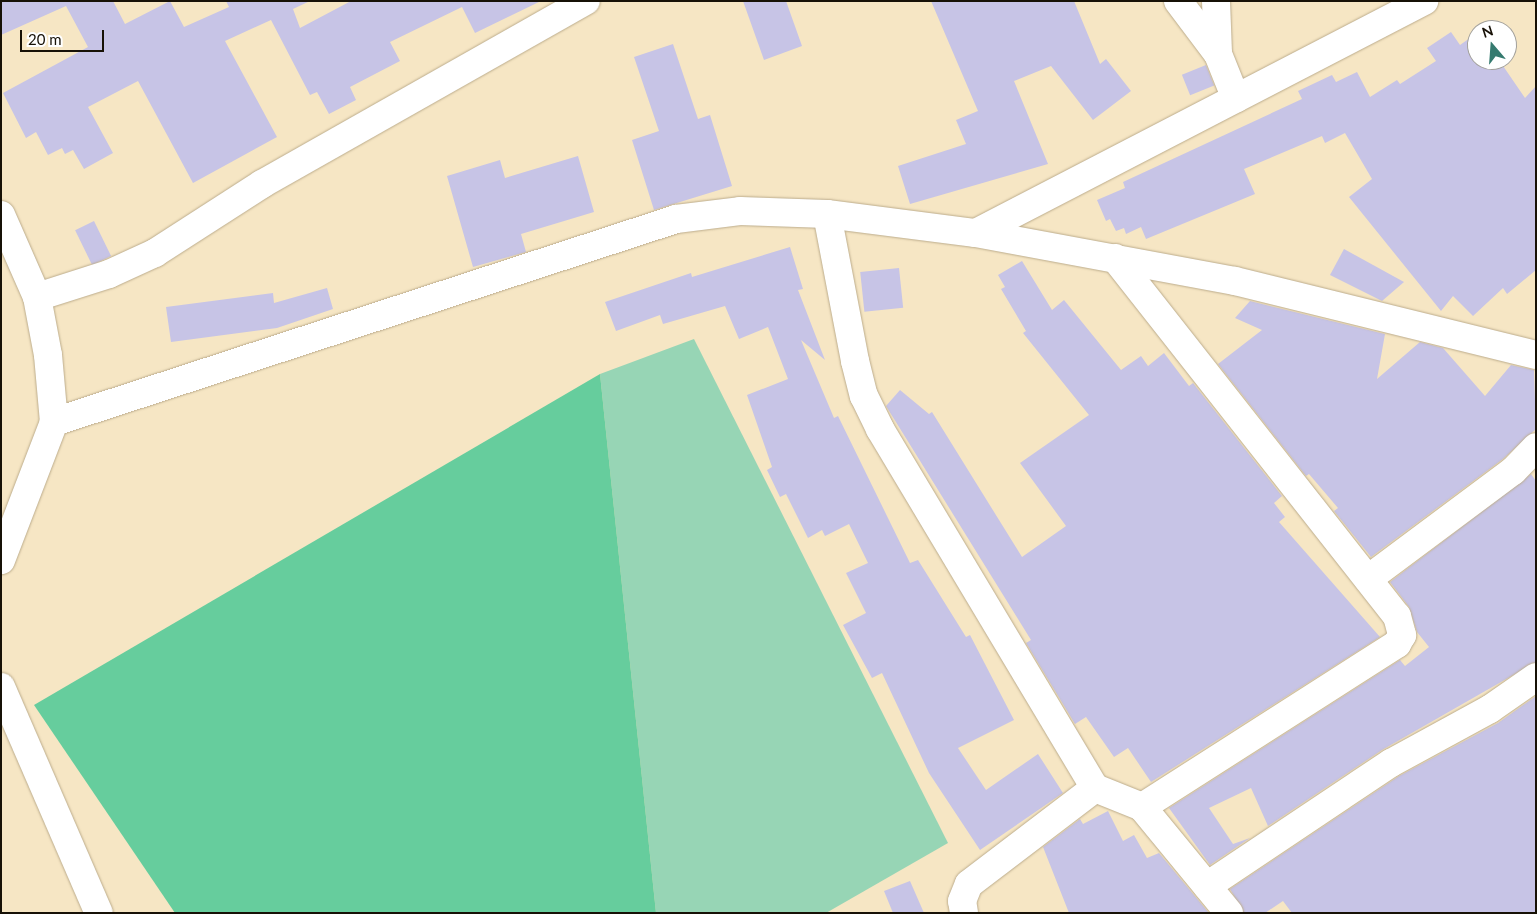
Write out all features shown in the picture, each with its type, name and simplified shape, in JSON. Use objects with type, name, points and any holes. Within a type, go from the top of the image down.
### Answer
[{"type":"street","points":[[37,297],[109,274],[156,253],[262,184],[586,1]]},
{"type":"street","points":[[1178,1],[1218,54],[1236,99]]},
{"type":"street","points":[[1216,1],[1218,54]]},
{"type":"street","points":[[976,233],[1424,1]]},
{"type":"street","points":[[54,422],[676,219],[740,211],[827,214],[976,233],[1115,258],[1235,281],[1536,355]]},
{"type":"street","points":[[827,214],[864,396],[1095,788],[1142,807],[1230,913]]},
{"type":"street","points":[[1,215],[37,297],[48,355],[54,422],[1,560]]},
{"type":"street","points":[[1115,258],[1397,616],[1402,635],[1397,644],[1142,807]]},
{"type":"street","points":[[1368,579],[1513,471],[1536,447]]},
{"type":"street","points":[[1207,886],[1391,763],[1490,709],[1536,677]]},
{"type":"street","points":[[1,687],[92,910]]},
{"type":"street","points":[[964,913],[962,901],[969,884],[1095,788]]},
{"type":"green space","points":[[694,339],[948,843],[826,913],[656,913],[600,374]]},
{"type":"green space","points":[[600,374],[656,913],[175,913],[34,705]]},
{"type":"building","points":[[1,1],[113,1],[125,24],[170,1],[184,27],[229,7],[226,1],[310,1],[293,9],[300,28],[351,1],[541,1],[475,33],[462,7],[390,42],[400,61],[350,87],[356,100],[329,114],[317,92],[310,95],[271,20],[225,41],[277,137],[193,183],[138,81],[88,107],[113,153],[84,169],[73,150],[65,154],[62,148],[48,155],[36,132],[26,138],[3,93],[88,47],[66,6],[1,35]]},
{"type":"building","points":[[743,1],[786,1],[802,46],[764,60]]},
{"type":"building","points":[[931,1],[1074,1],[1100,64],[1106,59],[1131,91],[1093,120],[1051,66],[1014,81],[1048,164],[910,204],[898,166],[966,144],[956,120],[978,111]]},
{"type":"building","points":[[1451,32],[1460,45],[1467,40],[1467,70],[1506,70],[1525,98],[1536,86],[1536,270],[1507,294],[1503,288],[1473,316],[1453,296],[1441,311],[1349,197],[1372,179],[1345,133],[1325,143],[1322,136],[1244,169],[1255,194],[1146,239],[1141,227],[1126,234],[1124,228],[1116,231],[1110,219],[1106,221],[1097,200],[1125,188],[1123,182],[1302,99],[1298,91],[1332,75],[1336,82],[1357,72],[1370,97],[1397,80],[1400,84],[1436,61],[1427,48]]},
{"type":"building","points":[[673,44],[698,119],[710,115],[732,186],[654,210],[632,140],[659,131],[634,57]]},
{"type":"building","points":[[1206,65],[1214,85],[1190,95],[1182,75]]},
{"type":"building","points":[[578,156],[594,212],[521,234],[526,252],[473,267],[447,176],[500,160],[505,178]]},
{"type":"building","points":[[94,221],[111,256],[92,265],[75,230]]},
{"type":"building","points":[[790,247],[803,289],[798,290],[825,360],[801,340],[834,418],[838,416],[910,563],[918,560],[966,637],[970,635],[1014,720],[958,748],[986,790],[1038,754],[1063,793],[980,850],[929,773],[882,673],[872,678],[843,625],[866,613],[846,573],[868,563],[849,524],[825,536],[822,530],[808,538],[786,494],[780,497],[767,470],[772,467],[747,395],[788,379],[768,327],[739,339],[725,306],[663,324],[660,315],[616,331],[605,302],[691,273],[692,277]]},
{"type":"building","points":[[1344,249],[1404,282],[1382,301],[1330,275]]},
{"type":"building","points":[[1022,261],[1052,310],[1064,300],[1121,370],[1141,356],[1148,366],[1164,353],[1189,386],[1193,383],[1282,496],[1274,503],[1285,517],[1279,522],[1380,637],[1151,782],[1128,748],[1114,757],[1086,717],[1075,724],[1026,643],[1031,640],[886,406],[900,390],[929,414],[932,412],[1022,557],[1066,526],[1020,463],[1089,415],[1023,333],[1026,331],[1001,289],[1005,287],[998,275]]},
{"type":"building","points":[[899,268],[903,308],[864,312],[860,272]]},
{"type":"building","points":[[327,288],[333,309],[277,328],[171,342],[166,307],[273,293],[274,303]]},
{"type":"building","points":[[1250,301],[1385,334],[1377,379],[1420,342],[1443,348],[1485,396],[1511,365],[1534,370],[1536,429],[1503,459],[1371,557],[1334,511],[1338,508],[1309,474],[1306,476],[1218,364],[1262,330],[1235,318]]},
{"type":"building","points":[[1531,474],[1536,481],[1536,662],[1382,750],[1268,826],[1251,788],[1209,808],[1233,844],[1250,838],[1210,865],[1169,808],[1400,660],[1405,666],[1429,647],[1417,632],[1409,607],[1390,582]]},
{"type":"building","points":[[1536,696],[1536,913],[1292,913],[1283,901],[1265,913],[1244,913],[1230,889],[1399,776],[1498,723]]},
{"type":"building","points":[[1108,811],[1123,841],[1134,835],[1147,858],[1159,853],[1209,913],[1069,913],[1043,847],[1080,819],[1083,824]]},
{"type":"building","points":[[910,881],[924,913],[893,913],[884,891]]}]
